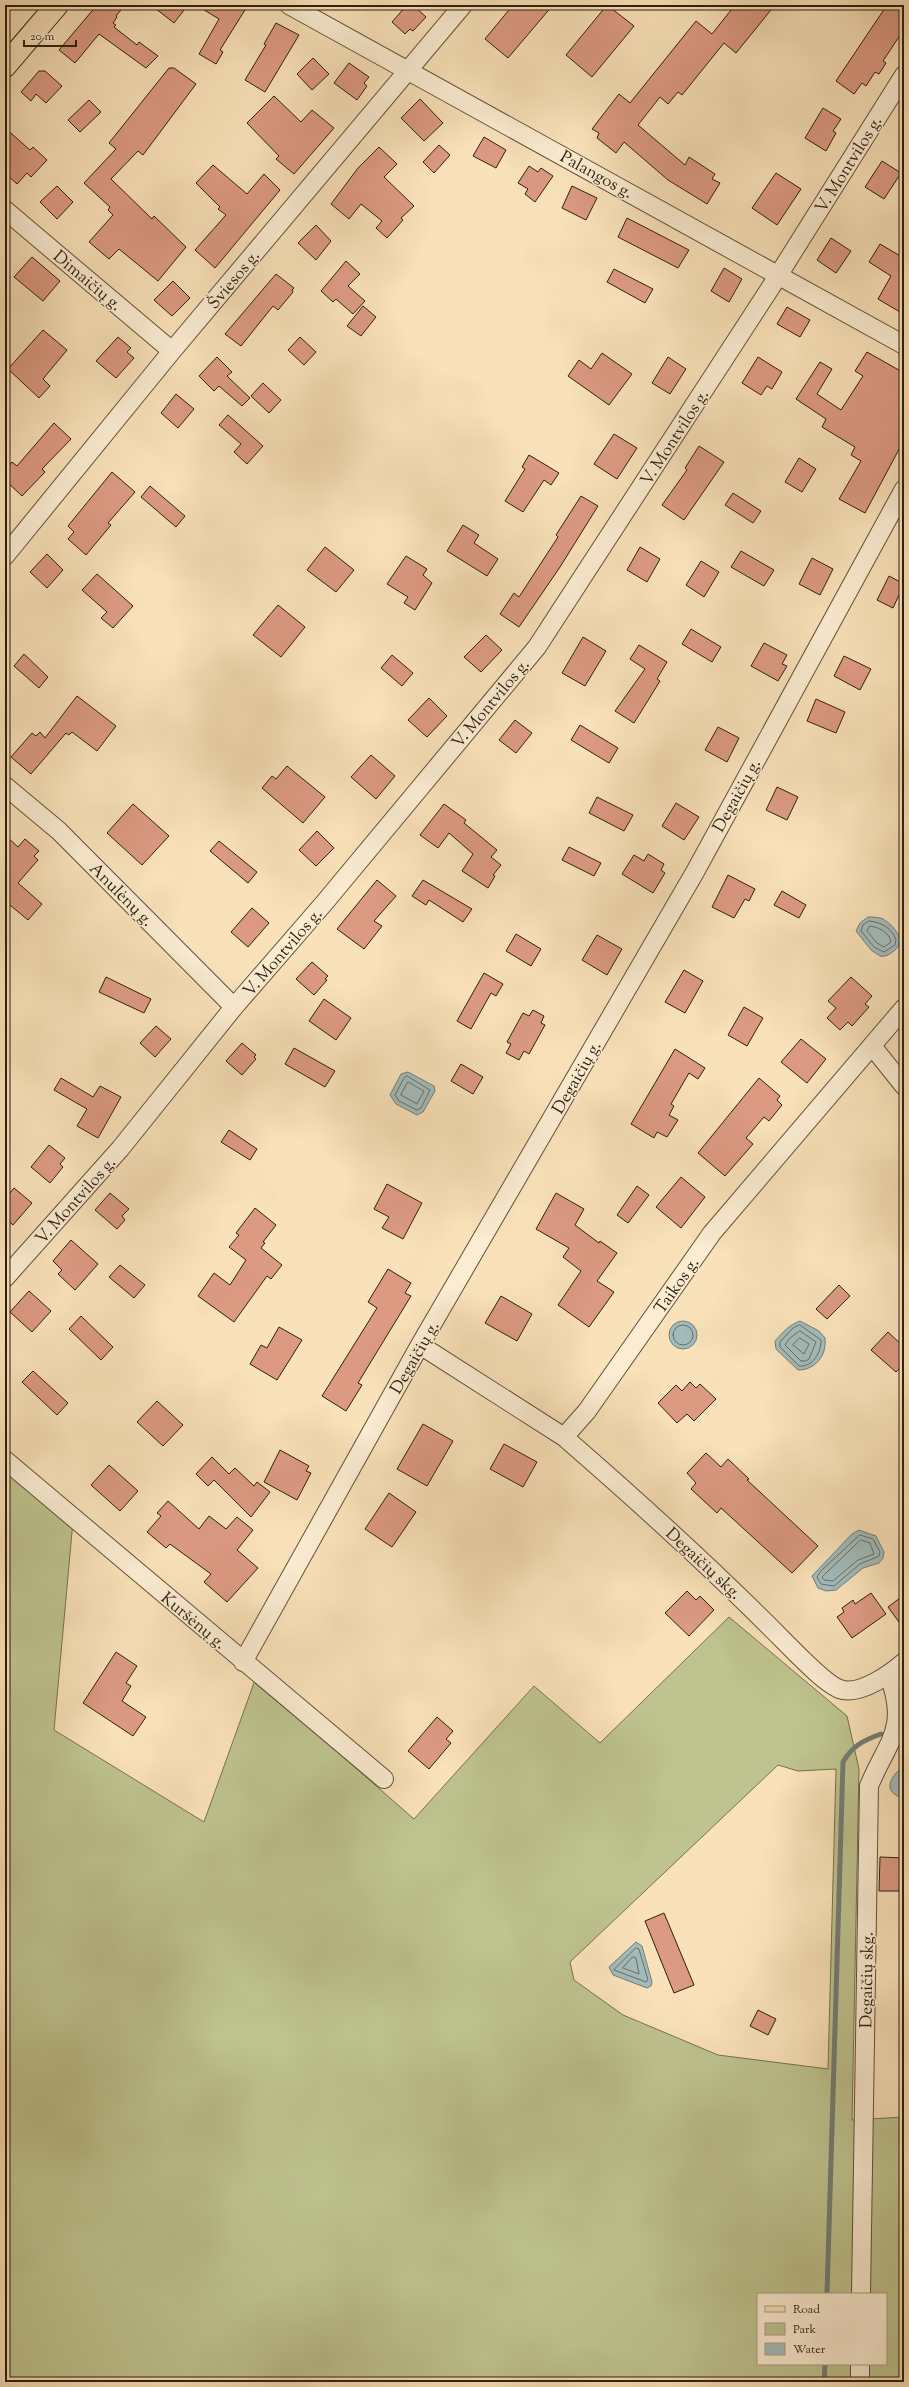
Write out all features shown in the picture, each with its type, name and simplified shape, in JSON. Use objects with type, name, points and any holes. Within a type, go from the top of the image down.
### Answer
[{"type":"main road","points":[[5,66],[57,5]]},
{"type":"street","name":"Palangos g.","points":[[289,5],[410,70],[904,345]]},
{"type":"street","name":"Šviesos g.","points":[[5,556],[172,351],[410,70],[463,5]]},
{"type":"street","name":"V. Montvilos g.","points":[[5,1278],[120,1149],[234,1007],[325,902],[536,647],[778,274],[904,75]]},
{"type":"street","name":"Dimaičių g.","points":[[5,210],[172,351]]},
{"type":"street","name":"Degaičių g.","points":[[243,1662],[420,1345],[695,872],[904,489]]},
{"type":"street","name":"Anulėnų g.","points":[[5,786],[59,831],[234,1007]]},
{"type":"street","name":"Taikos g.","points":[[564,1437],[587,1411],[712,1233],[904,1008]]},
{"type":"street","points":[[872,1046],[904,1086]]},
{"type":"street","points":[[420,1345],[564,1437]]},
{"type":"street","name":"Degaičių skg.","points":[[564,1437],[735,1592],[823,1678],[842,1690],[858,1689],[889,1676],[895,1688],[900,1708],[899,1730],[891,1748],[876,1768],[869,1786],[861,2293]]},
{"type":"street","name":"Kuršėnų g.","points":[[5,1460],[243,1662],[384,1779]]},
{"type":"street","points":[[889,1676],[904,1662]]},
{"type":"street","points":[[860,2365],[860,2382]]},
{"type":"green space","points":[[5,1462],[73,1521],[54,1730],[204,1822],[255,1680],[414,1819],[534,1686],[600,1743],[729,1617],[847,1716],[859,1769],[852,2120],[904,2117],[904,2382],[5,2382]],"holes":[[[778,1765],[798,1771],[836,1769],[828,2069],[718,2055],[623,2015],[574,1980],[570,1962]]]},
{"type":"water","points":[[868,917],[878,917],[883,919],[895,929],[898,934],[899,942],[898,947],[894,951],[884,956],[880,956],[871,950],[856,931],[860,923]]},
{"type":"water","points":[[408,1072],[434,1086],[435,1091],[423,1112],[417,1115],[396,1104],[390,1095],[401,1074]]},
{"type":"water","points":[[683,1321],[693,1325],[697,1335],[693,1345],[683,1349],[673,1345],[669,1335],[673,1325]]},
{"type":"water","points":[[800,1321],[819,1331],[825,1338],[825,1345],[822,1356],[815,1365],[810,1368],[798,1370],[776,1349],[775,1341],[789,1327]]},
{"type":"water","points":[[859,1530],[876,1536],[884,1552],[883,1558],[879,1563],[863,1568],[836,1590],[826,1591],[818,1588],[812,1576],[852,1534]]},
{"type":"water","points":[[904,1766],[904,1798],[897,1796],[892,1792],[890,1784],[895,1775]]},
{"type":"water","points":[[636,1942],[642,1946],[652,1982],[651,1986],[647,1988],[613,1975],[609,1967]]},
{"type":"building","points":[[97,5],[125,5],[116,16],[117,17],[113,23],[116,25],[114,27],[137,45],[139,42],[158,56],[146,68],[99,34],[75,63],[59,50]]},
{"type":"building","points":[[151,5],[188,5],[174,23]]},
{"type":"building","points":[[196,5],[248,5],[220,50],[223,52],[216,64],[199,54],[219,19]]},
{"type":"building","points":[[407,5],[413,5],[426,17],[413,31],[410,29],[405,34],[392,22]]},
{"type":"building","points":[[513,5],[553,5],[508,58],[485,39]]},
{"type":"building","points":[[607,5],[634,26],[592,77],[566,55]]},
{"type":"building","points":[[735,5],[775,5],[736,53],[724,43],[682,95],[678,92],[668,104],[660,97],[638,125],[685,165],[689,157],[715,174],[712,179],[720,183],[707,204],[668,180],[624,142],[616,153],[597,138],[599,133],[592,129],[619,94],[630,103],[696,21],[712,34]]},
{"type":"building","points":[[887,5],[896,5],[904,10],[904,29],[883,61],[886,63],[879,74],[875,72],[866,86],[862,83],[854,94],[836,81]]},
{"type":"building","points":[[276,23],[299,35],[265,92],[245,80],[266,45],[264,44]]},
{"type":"building","points":[[313,58],[329,74],[312,90],[297,74]]},
{"type":"building","points":[[349,63],[369,77],[364,83],[367,86],[357,100],[334,83]]},
{"type":"building","points":[[169,68],[174,68],[196,84],[143,155],[138,151],[111,179],[152,219],[154,216],[186,247],[158,281],[119,249],[109,259],[89,242],[113,215],[108,210],[110,207],[84,183],[116,149],[109,143]]},
{"type":"building","points":[[39,71],[45,71],[62,86],[46,103],[36,94],[31,101],[21,92]]},
{"type":"building","points":[[274,96],[301,122],[312,110],[334,128],[294,174],[276,159],[279,156],[247,123]]},
{"type":"building","points":[[420,99],[443,123],[424,141],[401,118]]},
{"type":"building","points":[[89,100],[101,112],[80,132],[68,120]]},
{"type":"building","points":[[823,108],[841,119],[833,131],[836,133],[826,151],[805,138]]},
{"type":"building","points":[[5,128],[30,150],[33,147],[47,160],[31,177],[27,173],[17,184],[5,173]]},
{"type":"building","points":[[484,137],[506,150],[496,168],[473,156]]},
{"type":"building","points":[[439,145],[450,155],[434,173],[423,162]]},
{"type":"building","points":[[379,147],[397,164],[384,177],[414,206],[401,218],[403,220],[387,238],[376,228],[382,221],[361,204],[349,219],[331,204],[358,168]]},
{"type":"building","points":[[882,161],[901,173],[884,199],[865,187]]},
{"type":"building","points":[[213,165],[247,194],[264,174],[280,190],[215,268],[195,250],[226,215],[218,209],[220,207],[196,183]]},
{"type":"building","points":[[529,166],[538,172],[541,168],[553,176],[535,202],[525,194],[528,189],[518,183]]},
{"type":"building","points":[[776,173],[801,189],[777,225],[752,208]]},
{"type":"building","points":[[57,186],[73,202],[57,219],[40,202]]},
{"type":"building","points":[[572,186],[597,198],[586,220],[562,208]]},
{"type":"building","points":[[627,218],[689,250],[678,268],[618,237]]},
{"type":"building","points":[[316,225],[331,241],[316,260],[298,243]]},
{"type":"building","points":[[831,238],[851,251],[836,273],[817,260]]},
{"type":"building","points":[[880,244],[902,257],[904,254],[904,305],[900,312],[878,299],[891,276],[869,262]]},
{"type":"building","points":[[32,257],[60,281],[43,301],[14,277]]},
{"type":"building","points":[[346,261],[360,274],[348,286],[365,301],[353,314],[336,299],[333,302],[321,291]]},
{"type":"building","points":[[724,268],[742,279],[729,302],[711,291]]},
{"type":"building","points":[[614,269],[653,289],[645,303],[607,282]]},
{"type":"building","points":[[276,274],[294,288],[292,290],[293,292],[278,310],[273,306],[241,346],[225,334]]},
{"type":"building","points":[[173,281],[190,298],[172,316],[154,300]]},
{"type":"building","points":[[363,306],[376,317],[361,336],[347,326]]},
{"type":"building","points":[[787,307],[810,320],[800,337],[777,324]]},
{"type":"building","points":[[43,330],[67,350],[43,379],[50,386],[39,398],[8,369]]},
{"type":"building","points":[[118,337],[131,348],[127,352],[134,358],[116,378],[96,361]]},
{"type":"building","points":[[300,337],[316,352],[304,365],[288,350]]},
{"type":"building","points":[[867,352],[904,373],[904,440],[865,513],[839,499],[861,461],[851,455],[855,447],[822,427],[826,419],[796,399],[820,362],[832,369],[817,394],[841,410],[863,376],[855,371]]},
{"type":"building","points":[[602,353],[632,374],[609,405],[568,376],[579,360],[591,369]]},
{"type":"building","points":[[217,357],[232,372],[227,376],[250,398],[242,406],[219,386],[214,391],[199,376]]},
{"type":"building","points":[[668,357],[686,369],[670,394],[652,383]]},
{"type":"building","points":[[758,357],[782,372],[772,389],[767,386],[761,395],[742,383]]},
{"type":"building","points":[[263,383],[281,400],[269,413],[251,396]]},
{"type":"building","points":[[176,394],[194,409],[178,428],[161,413]]},
{"type":"building","points":[[228,415],[263,446],[247,464],[234,452],[241,444],[219,425]]},
{"type":"building","points":[[54,423],[71,439],[42,469],[45,472],[22,496],[5,480],[5,470],[12,462],[17,466]]},
{"type":"building","points":[[614,434],[637,448],[617,479],[594,464]]},
{"type":"building","points":[[699,446],[724,462],[684,520],[662,505],[687,470],[685,468]]},
{"type":"building","points":[[529,455],[559,473],[551,485],[544,480],[523,512],[505,501],[525,469],[522,467]]},
{"type":"building","points":[[799,458],[816,469],[802,492],[785,482]]},
{"type":"building","points":[[112,472],[135,492],[108,523],[111,525],[86,555],[68,539],[74,532],[68,526]]},
{"type":"building","points":[[150,486],[185,516],[176,527],[141,497]]},
{"type":"building","points":[[733,493],[761,511],[753,523],[725,505]]},
{"type":"building","points":[[581,496],[598,506],[560,567],[519,627],[500,614],[514,593],[519,597],[558,537],[556,535]]},
{"type":"building","points":[[463,525],[479,535],[474,543],[498,559],[487,576],[447,551]]},
{"type":"building","points":[[325,547],[354,570],[336,592],[307,570]]},
{"type":"building","points":[[640,547],[660,559],[647,582],[627,570]]},
{"type":"building","points":[[741,551],[774,570],[764,586],[731,567]]},
{"type":"building","points":[[47,554],[63,570],[47,588],[30,572]]},
{"type":"building","points":[[406,556],[427,569],[423,575],[432,583],[415,610],[404,603],[408,597],[387,584]]},
{"type":"building","points":[[812,558],[833,569],[820,595],[799,584]]},
{"type":"building","points":[[701,561],[719,572],[704,597],[686,585]]},
{"type":"building","points":[[97,574],[133,606],[113,628],[101,618],[107,612],[82,590]]},
{"type":"building","points":[[889,576],[904,584],[893,608],[877,600]]},
{"type":"building","points":[[278,605],[305,627],[281,657],[253,635]]},
{"type":"building","points":[[691,629],[721,647],[712,662],[682,644]]},
{"type":"building","points":[[486,635],[502,650],[481,672],[464,657]]},
{"type":"building","points":[[583,637],[606,651],[585,686],[562,673]]},
{"type":"building","points":[[764,643],[787,655],[782,664],[787,666],[778,681],[751,666]]},
{"type":"building","points":[[639,645],[667,662],[657,679],[660,681],[634,723],[615,711],[645,669],[630,659]]},
{"type":"building","points":[[24,654],[48,677],[39,688],[14,666]]},
{"type":"building","points":[[392,655],[413,673],[402,686],[381,668]]},
{"type":"building","points":[[844,656],[871,669],[860,690],[834,676]]},
{"type":"building","points":[[77,696],[116,726],[97,751],[72,732],[69,735],[66,733],[31,774],[11,757],[32,733],[36,736],[40,732],[45,738]]},
{"type":"building","points":[[429,698],[447,716],[427,737],[408,720]]},
{"type":"building","points":[[816,699],[845,712],[836,733],[807,721]]},
{"type":"building","points":[[515,720],[532,733],[516,753],[499,740]]},
{"type":"building","points":[[580,725],[618,748],[609,763],[571,740]]},
{"type":"building","points":[[718,727],[739,738],[727,762],[705,750]]},
{"type":"building","points":[[371,755],[395,776],[376,799],[351,777]]},
{"type":"building","points":[[287,766],[325,797],[303,823],[262,788],[272,776],[276,779]]},
{"type":"building","points":[[777,787],[798,797],[787,820],[766,810]]},
{"type":"building","points":[[597,797],[633,815],[624,831],[589,813]]},
{"type":"building","points":[[676,803],[699,817],[684,840],[662,826]]},
{"type":"building","points":[[133,804],[169,836],[142,865],[107,833]]},
{"type":"building","points":[[444,804],[466,820],[464,823],[497,850],[491,857],[501,865],[493,875],[495,876],[488,888],[462,871],[473,854],[449,833],[438,848],[420,835]]},
{"type":"building","points":[[317,831],[334,848],[316,866],[299,850]]},
{"type":"building","points":[[5,835],[18,847],[25,839],[39,851],[34,856],[38,860],[18,883],[42,904],[28,920],[5,901]]},
{"type":"building","points":[[219,841],[257,872],[248,883],[210,851]]},
{"type":"building","points":[[569,847],[601,863],[594,876],[562,860]]},
{"type":"building","points":[[648,854],[664,864],[661,870],[665,873],[653,893],[622,874],[634,855],[644,861]]},
{"type":"building","points":[[728,875],[755,889],[749,901],[745,899],[734,918],[712,907]]},
{"type":"building","points":[[377,880],[396,896],[374,921],[382,926],[364,949],[337,929]]},
{"type":"building","points":[[423,880],[472,909],[463,922],[429,900],[426,905],[412,896]]},
{"type":"building","points":[[782,891],[806,905],[799,918],[774,905]]},
{"type":"building","points":[[252,908],[269,923],[248,947],[231,932]]},
{"type":"building","points":[[516,934],[541,949],[531,966],[506,951]]},
{"type":"building","points":[[597,935],[622,949],[607,975],[582,960]]},
{"type":"building","points":[[312,962],[328,976],[325,979],[327,980],[314,995],[296,979]]},
{"type":"building","points":[[684,970],[703,981],[685,1013],[665,1002]]},
{"type":"building","points":[[484,973],[503,984],[496,996],[491,993],[471,1029],[457,1021]]},
{"type":"building","points":[[106,977],[151,999],[144,1013],[99,992]]},
{"type":"building","points":[[851,977],[872,996],[865,1004],[869,1007],[852,1026],[848,1022],[840,1030],[827,1018],[836,1008],[828,1001]]},
{"type":"building","points":[[324,999],[351,1018],[336,1040],[309,1021]]},
{"type":"building","points":[[744,1007],[763,1018],[747,1046],[728,1035]]},
{"type":"building","points":[[533,1010],[544,1016],[541,1023],[545,1025],[529,1054],[524,1051],[519,1060],[506,1053],[511,1044],[507,1042],[523,1013],[529,1016]]},
{"type":"building","points":[[156,1026],[171,1039],[155,1057],[140,1043]]},
{"type":"building","points":[[801,1039],[826,1059],[807,1083],[781,1062]]},
{"type":"building","points":[[242,1043],[256,1055],[254,1057],[256,1059],[242,1075],[226,1061]]},
{"type":"building","points":[[294,1048],[335,1071],[325,1087],[285,1064]]},
{"type":"building","points":[[675,1049],[705,1068],[698,1079],[689,1073],[671,1104],[674,1106],[669,1115],[678,1120],[667,1137],[657,1132],[654,1138],[631,1124]]},
{"type":"building","points":[[461,1064],[483,1077],[473,1094],[451,1081]]},
{"type":"building","points":[[61,1078],[93,1097],[100,1086],[121,1097],[98,1138],[77,1126],[87,1109],[54,1090]]},
{"type":"building","points":[[759,1078],[780,1096],[777,1100],[782,1105],[769,1121],[764,1117],[746,1138],[753,1144],[725,1176],[698,1153]]},
{"type":"building","points":[[229,1130],[257,1149],[250,1160],[221,1142]]},
{"type":"building","points":[[49,1145],[65,1158],[60,1164],[63,1167],[50,1183],[31,1167]]},
{"type":"building","points":[[681,1177],[705,1197],[681,1228],[656,1207]]},
{"type":"building","points":[[387,1184],[422,1203],[403,1239],[382,1228],[389,1217],[374,1209]]},
{"type":"building","points":[[637,1186],[649,1195],[628,1223],[617,1215]]},
{"type":"building","points":[[14,1188],[32,1203],[13,1225],[5,1218],[5,1199]]},
{"type":"building","points":[[110,1193],[129,1209],[122,1216],[125,1220],[117,1229],[95,1210]]},
{"type":"building","points":[[556,1193],[584,1209],[575,1225],[599,1243],[600,1241],[617,1253],[597,1281],[614,1292],[589,1327],[558,1305],[581,1271],[563,1257],[569,1248],[536,1229]]},
{"type":"building","points":[[255,1208],[276,1225],[263,1242],[265,1243],[261,1248],[282,1265],[271,1279],[267,1276],[234,1322],[198,1296],[214,1273],[230,1285],[246,1260],[229,1247],[239,1235],[236,1233]]},
{"type":"building","points":[[71,1240],[98,1264],[75,1290],[58,1274],[62,1270],[53,1261]]},
{"type":"building","points":[[120,1265],[145,1285],[134,1298],[109,1277]]},
{"type":"building","points":[[388,1269],[411,1283],[405,1293],[411,1296],[358,1383],[362,1385],[346,1411],[322,1396],[377,1308],[368,1302]]},
{"type":"building","points":[[839,1285],[850,1296],[827,1319],[816,1309]]},
{"type":"building","points":[[29,1291],[51,1311],[32,1332],[10,1312]]},
{"type":"building","points":[[501,1296],[532,1314],[517,1341],[485,1323]]},
{"type":"building","points":[[81,1316],[113,1347],[101,1360],[69,1329]]},
{"type":"building","points":[[279,1327],[302,1340],[277,1380],[250,1364],[261,1345],[267,1348]]},
{"type":"building","points":[[888,1332],[904,1347],[904,1364],[896,1372],[871,1350]]},
{"type":"building","points":[[33,1371],[68,1403],[57,1415],[22,1382]]},
{"type":"building","points":[[690,1382],[696,1388],[700,1384],[716,1399],[694,1421],[687,1414],[677,1423],[658,1403],[676,1385],[682,1391]]},
{"type":"building","points":[[157,1401],[183,1425],[163,1446],[137,1422]]},
{"type":"building","points":[[423,1424],[453,1441],[427,1486],[397,1469]]},
{"type":"building","points":[[504,1444],[537,1462],[523,1487],[490,1469]]},
{"type":"building","points":[[280,1450],[309,1466],[306,1471],[311,1473],[297,1500],[264,1482]]},
{"type":"building","points":[[706,1453],[721,1467],[728,1459],[749,1479],[747,1480],[818,1546],[792,1573],[721,1508],[717,1513],[691,1489],[696,1483],[687,1473]]},
{"type":"building","points":[[212,1457],[229,1474],[235,1468],[254,1486],[257,1482],[270,1492],[251,1517],[214,1480],[208,1486],[196,1474]]},
{"type":"building","points":[[109,1465],[138,1491],[120,1511],[91,1485]]},
{"type":"building","points":[[389,1493],[416,1512],[392,1547],[365,1529]]},
{"type":"building","points":[[168,1501],[199,1529],[209,1516],[226,1529],[237,1517],[253,1530],[237,1550],[258,1568],[227,1602],[204,1582],[211,1574],[170,1544],[166,1548],[147,1532],[161,1516],[157,1513]]},
{"type":"building","points":[[687,1591],[696,1600],[700,1596],[714,1610],[689,1636],[665,1613]]},
{"type":"building","points":[[871,1593],[886,1614],[852,1638],[837,1617],[844,1612],[842,1608],[853,1600],[855,1604]]},
{"type":"building","points":[[904,1595],[904,1629],[888,1607]]},
{"type":"building","points":[[116,1652],[137,1666],[126,1683],[131,1686],[122,1701],[146,1717],[133,1736],[83,1703]]},
{"type":"building","points":[[437,1717],[453,1731],[446,1739],[451,1743],[429,1769],[408,1751]]},
{"type":"building","points":[[880,1857],[904,1858],[904,1891],[879,1891]]},
{"type":"building","points":[[664,1913],[694,1985],[674,1993],[645,1921]]},
{"type":"building","points":[[758,2010],[776,2019],[768,2035],[750,2026]]},
{"type":"waterway","points":[[827,2293],[843,1762],[850,1752],[859,1744],[881,1734]]},
{"type":"waterway","points":[[824,2382],[825,2365]]}]
